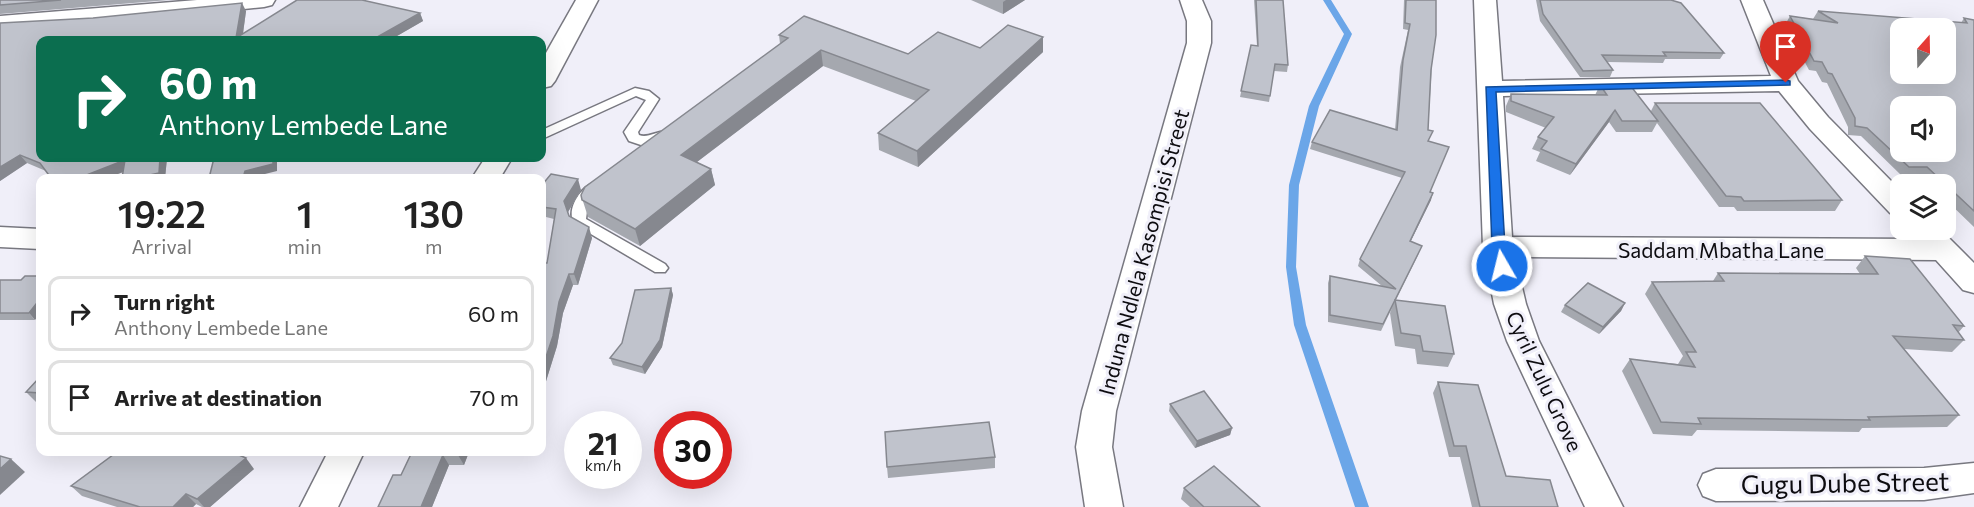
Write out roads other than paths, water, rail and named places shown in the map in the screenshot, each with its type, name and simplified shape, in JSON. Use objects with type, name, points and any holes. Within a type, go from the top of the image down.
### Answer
[{"type":"street","points":[[0,23],[98,17],[264,0]]},
{"type":"street","points":[[546,74],[587,0]]},
{"type":"street","name":"Induna Ndlela Kasompisi Street","points":[[1104,507],[1094,447],[1099,411],[1199,43],[1201,27],[1197,9],[1191,0]]},
{"type":"street","name":"Cyril Zulu Grove","points":[[1485,0],[1498,247],[1510,304],[1523,341],[1604,507]]},
{"type":"street","points":[[1752,0],[1786,83],[1820,123],[1890,196]]},
{"type":"street","points":[[1490,89],[1786,83]]},
{"type":"street","points":[[0,237],[36,239]]},
{"type":"street","points":[[1934,240],[1974,282]]},
{"type":"street","name":"Saddam Mbatha Lane","points":[[1498,247],[1934,240]]},
{"type":"street","points":[[319,507],[344,456]]},
{"type":"street","name":"Gugu Dube Street","points":[[1716,485],[1924,484],[1974,478]]},
{"type":"lane","points":[[546,133],[635,92],[653,99],[631,132],[640,146],[659,139],[678,126]]},
{"type":"lane","points":[[609,175],[583,199],[577,211],[579,221],[660,268]]},
{"type":"waterway","points":[[1327,0],[1348,34],[1314,106],[1294,185],[1291,267],[1300,325],[1362,507]]}]
